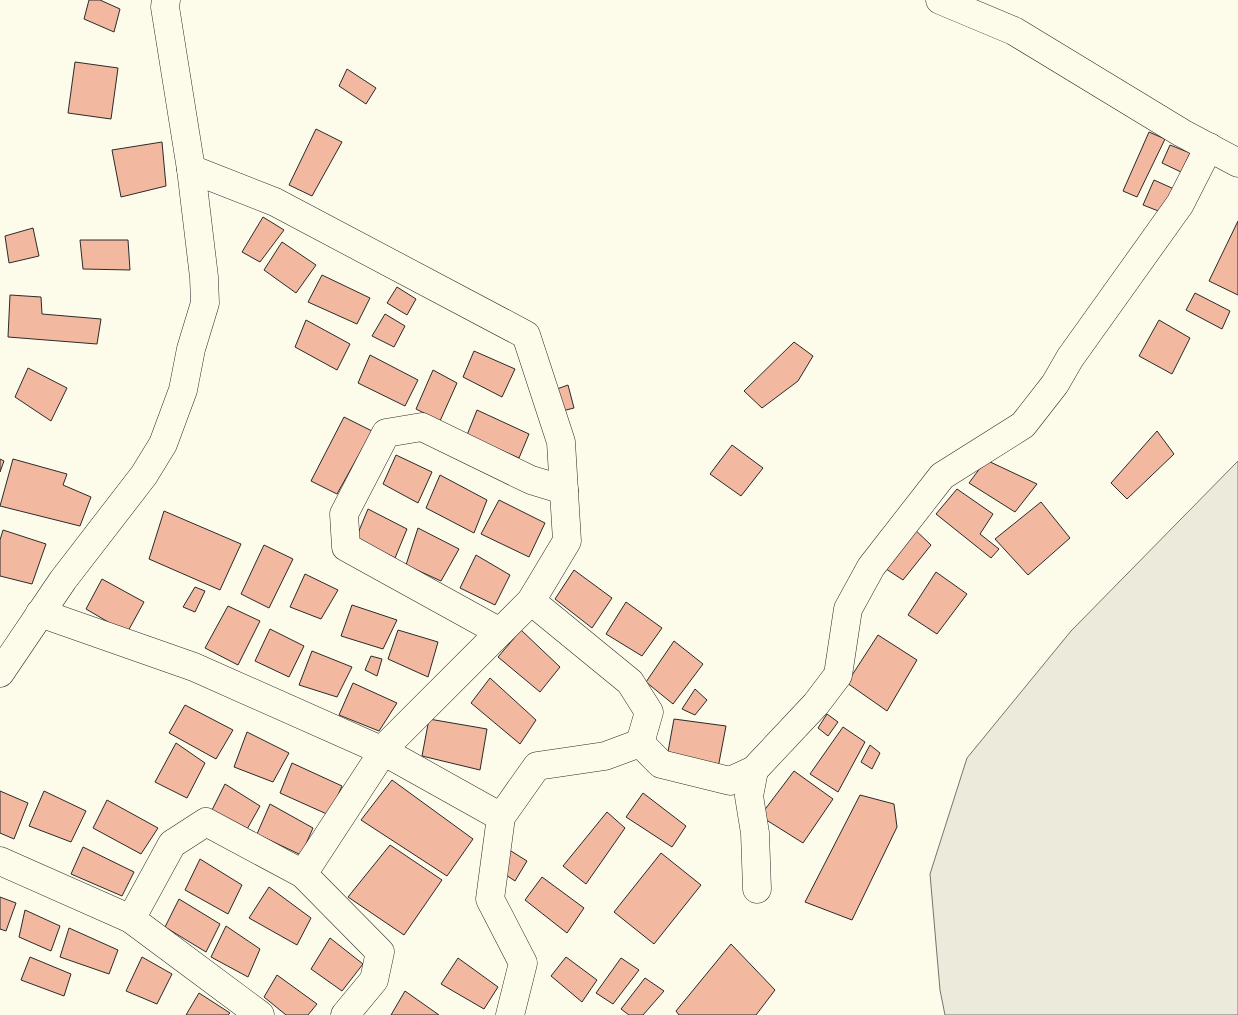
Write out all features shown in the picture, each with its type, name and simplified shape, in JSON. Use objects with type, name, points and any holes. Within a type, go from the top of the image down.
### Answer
[{"type":"street","points":[[940,0],[1014,31],[1182,133],[1238,163]]},
{"type":"street","points":[[0,673],[62,580],[144,475],[163,444],[182,390],[191,349],[205,303],[204,277],[191,169],[158,2]]},
{"type":"street","points":[[640,743],[660,764],[721,779],[730,781],[754,770],[816,704],[838,675],[848,609],[871,567],[942,476],[1024,425],[1055,384],[1070,358],[1180,204],[1208,147]]},
{"type":"street","points":[[191,169],[275,202],[526,335],[561,442],[566,541],[531,601],[388,744],[303,874]]},
{"type":"street","points":[[500,632],[346,547],[344,514],[386,433],[422,427],[531,480],[564,490]]},
{"type":"street","points":[[531,601],[630,682],[649,712],[640,743]]},
{"type":"street","points":[[40,613],[194,668],[383,751],[501,817]]},
{"type":"street","points":[[511,1015],[523,963],[490,899],[501,817],[538,766],[605,756],[640,743]]},
{"type":"street","points":[[754,770],[749,796],[754,834],[757,889]]},
{"type":"street","points":[[131,919],[172,844],[206,822],[303,874],[380,952],[374,980],[345,1015]]},
{"type":"street","points":[[0,861],[131,919],[260,1015]]},
{"type":"shaded area","points":[[1238,461],[1238,1015],[945,1015],[940,990],[930,874],[967,758],[1071,631]]},
{"type":"building","points":[[89,0],[100,0],[120,9],[114,32],[84,19]]},
{"type":"building","points":[[75,62],[118,68],[111,119],[68,113]]},
{"type":"building","points":[[347,69],[376,88],[366,104],[339,86]]},
{"type":"building","points":[[316,129],[342,142],[312,196],[289,185]]},
{"type":"building","points":[[1149,132],[1165,139],[1137,197],[1123,191]]},
{"type":"building","points":[[162,142],[166,186],[121,197],[112,150]]},
{"type":"building","points":[[1170,145],[1190,153],[1181,172],[1162,163]]},
{"type":"building","points":[[1154,180],[1174,189],[1161,212],[1143,205]]},
{"type":"building","points":[[263,217],[284,230],[260,262],[242,252]]},
{"type":"building","points":[[1238,221],[1238,295],[1209,281]]},
{"type":"building","points":[[33,228],[39,256],[9,263],[5,236]]},
{"type":"building","points":[[80,240],[128,240],[130,270],[83,269]]},
{"type":"building","points":[[282,242],[316,265],[296,293],[264,270]]},
{"type":"building","points":[[322,275],[370,298],[357,324],[308,302]]},
{"type":"building","points":[[397,287],[416,299],[407,315],[387,303]]},
{"type":"building","points":[[1195,293],[1230,311],[1222,329],[1186,310]]},
{"type":"building","points":[[10,295],[41,297],[42,314],[101,319],[97,344],[8,337]]},
{"type":"building","points":[[385,314],[405,326],[394,347],[372,336]]},
{"type":"building","points":[[306,320],[350,344],[337,370],[295,347]]},
{"type":"building","points":[[1159,320],[1190,338],[1172,374],[1139,356]]},
{"type":"building","points":[[794,342],[813,356],[798,381],[762,408],[744,391]]},
{"type":"building","points":[[474,351],[515,369],[502,397],[463,377]]},
{"type":"building","points":[[370,355],[418,380],[405,406],[358,383]]},
{"type":"building","points":[[28,368],[67,388],[51,421],[15,397]]},
{"type":"building","points":[[433,370],[457,383],[440,421],[416,409]]},
{"type":"building","points":[[568,385],[574,408],[562,411],[557,389]]},
{"type":"building","points":[[477,410],[529,434],[519,458],[467,435]]},
{"type":"building","points":[[344,417],[372,431],[337,494],[311,481]]},
{"type":"building","points":[[1157,431],[1174,454],[1127,499],[1111,483]]},
{"type":"building","points":[[732,445],[763,468],[741,496],[710,474]]},
{"type":"building","points":[[396,455],[432,472],[418,503],[383,484]]},
{"type":"building","points":[[0,459],[4,461],[0,472]]},
{"type":"building","points":[[13,459],[67,474],[63,485],[91,497],[80,526],[0,506]]},
{"type":"building","points":[[986,460],[1037,484],[1015,512],[969,483]]},
{"type":"building","points":[[440,475],[487,500],[474,533],[426,508]]},
{"type":"building","points":[[957,489],[993,514],[980,534],[999,549],[991,558],[936,514]]},
{"type":"building","points":[[499,500],[545,523],[529,557],[481,534]]},
{"type":"building","points":[[1041,502],[1070,538],[1028,575],[995,539]]},
{"type":"building","points":[[368,509],[407,529],[395,558],[356,538]]},
{"type":"building","points":[[164,511],[241,544],[220,590],[149,559]]},
{"type":"building","points":[[910,525],[931,545],[903,580],[880,565]]},
{"type":"building","points":[[418,528],[459,549],[441,581],[406,565]]},
{"type":"building","points":[[3,530],[46,544],[32,584],[0,576],[0,540]]},
{"type":"building","points":[[264,545],[293,559],[269,608],[241,594]]},
{"type":"building","points":[[476,555],[510,575],[495,605],[460,588]]},
{"type":"building","points":[[574,570],[612,598],[592,628],[555,599]]},
{"type":"building","points":[[936,572],[967,594],[937,634],[908,615]]},
{"type":"building","points":[[305,574],[338,590],[321,619],[290,607]]},
{"type":"building","points":[[102,579],[144,602],[127,633],[86,609]]},
{"type":"building","points":[[195,587],[205,591],[195,612],[183,607]]},
{"type":"building","points":[[626,602],[662,628],[642,656],[606,634]]},
{"type":"building","points":[[352,605],[397,620],[383,649],[341,636]]},
{"type":"building","points":[[228,606],[260,621],[238,665],[205,648]]},
{"type":"building","points":[[270,629],[304,646],[289,677],[255,661]]},
{"type":"building","points":[[398,630],[438,642],[428,677],[388,659]]},
{"type":"building","points":[[521,630],[560,667],[540,692],[498,657]]},
{"type":"building","points":[[878,635],[917,660],[887,711],[847,683]]},
{"type":"building","points":[[674,641],[703,664],[673,704],[646,682]]},
{"type":"building","points":[[312,651],[352,667],[337,697],[299,685]]},
{"type":"building","points":[[371,656],[382,659],[377,676],[365,670]]},
{"type":"building","points":[[490,678],[536,720],[520,744],[471,703]]},
{"type":"building","points":[[353,683],[397,703],[379,731],[339,715]]},
{"type":"building","points":[[695,689],[707,700],[695,715],[682,709]]},
{"type":"building","points":[[185,705],[233,730],[216,759],[169,733]]},
{"type":"building","points":[[827,714],[838,722],[828,736],[818,728]]},
{"type":"building","points":[[429,719],[487,729],[480,770],[422,756]]},
{"type":"building","points":[[674,719],[726,726],[718,768],[667,757]]},
{"type":"building","points":[[843,727],[865,742],[838,792],[810,774]]},
{"type":"building","points":[[247,732],[289,753],[273,782],[234,767]]},
{"type":"building","points":[[176,743],[205,763],[187,798],[155,782]]},
{"type":"building","points":[[870,745],[880,753],[872,769],[861,762]]},
{"type":"building","points":[[292,763],[342,786],[329,815],[280,793]]},
{"type":"building","points":[[794,771],[833,799],[803,843],[760,816]]},
{"type":"building","points":[[392,780],[473,839],[447,876],[361,820]]},
{"type":"building","points":[[225,784],[260,806],[246,831],[211,812]]},
{"type":"building","points":[[0,791],[28,803],[14,839],[0,833]]},
{"type":"building","points":[[44,791],[86,811],[71,842],[29,826]]},
{"type":"building","points":[[643,793],[686,826],[672,847],[626,817]]},
{"type":"building","points":[[860,795],[894,804],[897,827],[852,920],[805,902]]},
{"type":"building","points":[[107,800],[158,828],[141,854],[93,828]]},
{"type":"building","points":[[270,804],[313,828],[301,855],[257,834]]},
{"type":"building","points":[[607,812],[625,828],[586,884],[563,866]]},
{"type":"building","points":[[390,845],[442,880],[404,935],[348,897]]},
{"type":"building","points":[[83,847],[134,872],[122,896],[71,874]]},
{"type":"building","points":[[511,851],[527,861],[515,881],[500,871]]},
{"type":"building","points":[[661,853],[701,885],[654,944],[614,912]]},
{"type":"building","points":[[200,859],[242,885],[228,914],[185,890]]},
{"type":"building","points":[[542,877],[584,908],[567,933],[525,900]]},
{"type":"building","points":[[269,887],[311,918],[297,945],[249,918]]},
{"type":"building","points":[[0,897],[16,903],[6,931],[0,929]]},
{"type":"building","points":[[179,899],[220,924],[206,952],[165,927]]},
{"type":"building","points":[[25,910],[60,926],[51,951],[19,937]]},
{"type":"building","points":[[226,926],[260,949],[248,977],[211,957]]},
{"type":"building","points":[[69,928],[118,950],[109,974],[60,957]]},
{"type":"building","points":[[330,938],[363,964],[342,991],[311,969]]},
{"type":"building","points":[[731,944],[775,990],[756,1015],[679,1015],[676,1011]]},
{"type":"building","points":[[30,957],[71,974],[64,996],[21,980]]},
{"type":"building","points":[[142,957],[172,974],[157,1004],[126,991]]},
{"type":"building","points":[[566,957],[597,980],[582,1002],[551,976]]},
{"type":"building","points":[[458,958],[498,987],[484,1009],[441,984]]},
{"type":"building","points":[[621,958],[639,970],[613,1004],[596,993]]},
{"type":"building","points":[[277,975],[317,1004],[308,1015],[286,1015],[264,997]]},
{"type":"building","points":[[645,978],[664,991],[643,1015],[629,1015],[621,1009]]},
{"type":"building","points":[[405,991],[439,1015],[391,1015]]},
{"type":"building","points":[[199,993],[230,1013],[228,1015],[186,1015]]}]
